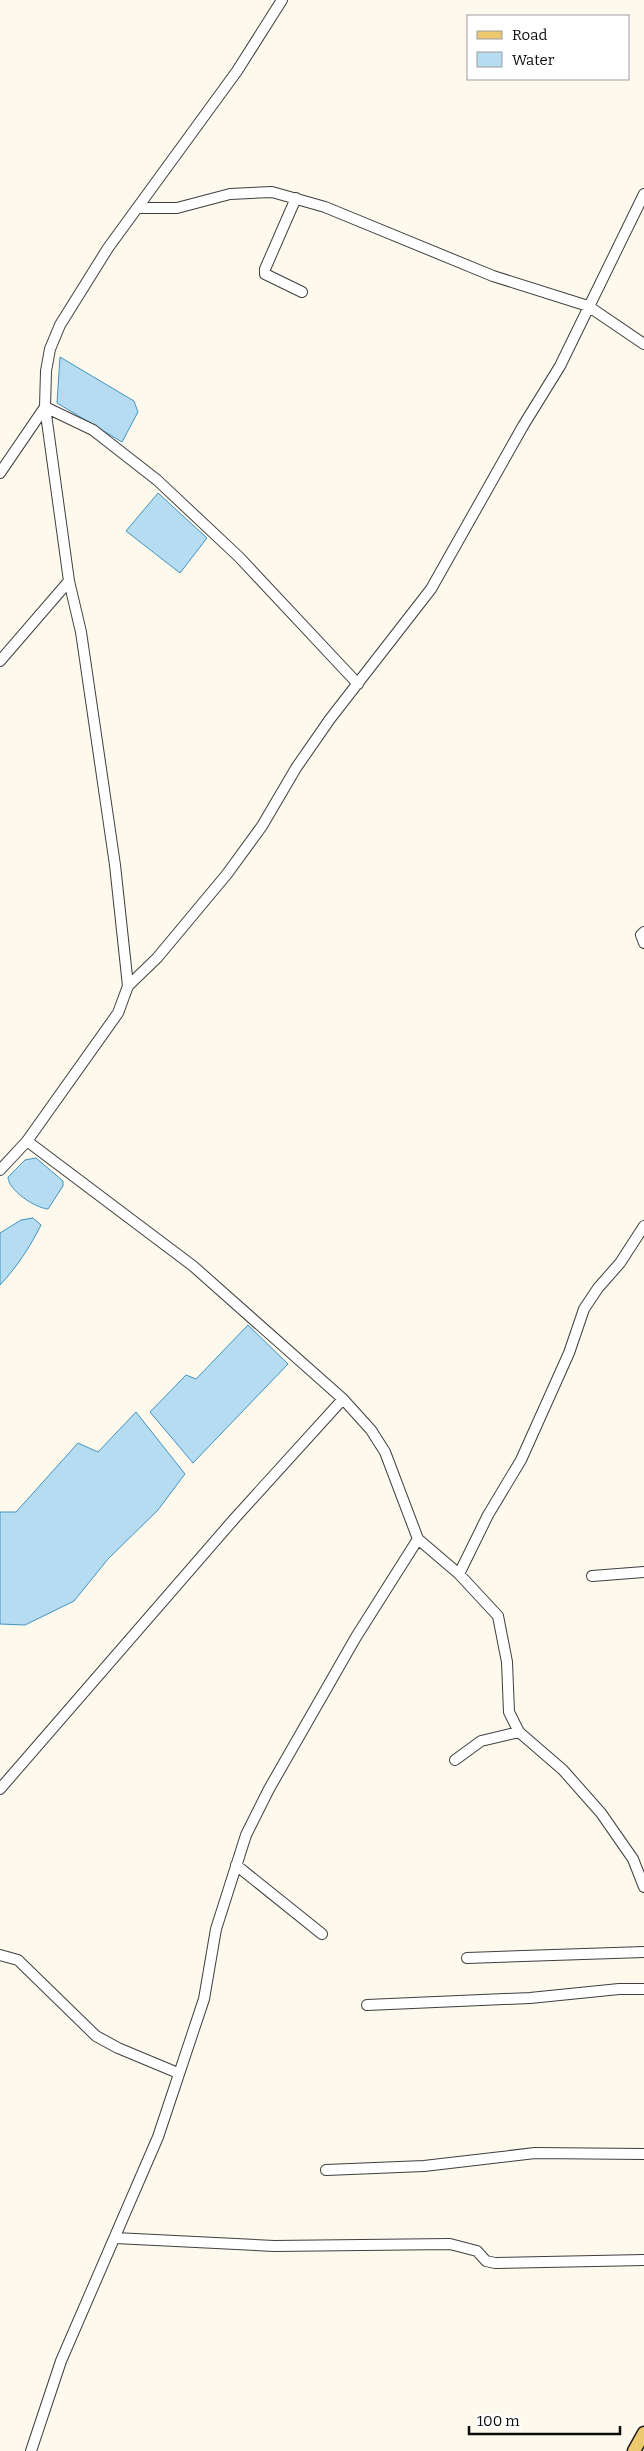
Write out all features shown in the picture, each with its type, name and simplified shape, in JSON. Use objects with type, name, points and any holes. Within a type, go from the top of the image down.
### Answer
[{"type":"main road","points":[[634,2451],[644,2433]]},
{"type":"street","points":[[128,986],[111,836],[81,632],[69,581],[45,408],[46,372],[50,349],[60,325],[108,248],[237,72],[282,0]]},
{"type":"street","points":[[138,208],[177,208],[214,197],[248,193],[272,192],[296,198],[325,207],[493,276],[588,306],[644,344]]},
{"type":"street","points":[[0,1170],[27,1141],[118,1013],[128,986],[157,958],[227,874],[262,826],[296,768],[431,589],[522,426],[560,366],[644,194]]},
{"type":"street","points":[[296,198],[265,269],[266,274],[302,292]]},
{"type":"street","points":[[0,473],[45,408]]},
{"type":"street","points":[[45,408],[93,430],[157,480],[239,557],[358,684]]},
{"type":"street","points":[[0,661],[69,581]]},
{"type":"street","points":[[644,932],[641,935],[644,943]]},
{"type":"street","points":[[27,1141],[193,1266],[343,1399],[371,1430],[385,1452],[418,1538],[459,1574],[498,1616],[507,1662],[509,1712],[519,1732],[563,1770],[601,1813],[633,1860],[644,1887]]},
{"type":"street","points":[[459,1574],[488,1516],[521,1460],[569,1353],[584,1309],[598,1288],[620,1263],[644,1226]]},
{"type":"street","points":[[0,1789],[235,1518],[343,1399]]},
{"type":"street","points":[[31,2451],[61,2361],[158,2137],[178,2072],[204,1999],[216,1929],[246,1835],[269,1789],[356,1637],[418,1538]]},
{"type":"street","points":[[592,1576],[644,1572]]},
{"type":"street","points":[[455,1760],[481,1741],[519,1732]]},
{"type":"street","points":[[236,1864],[322,1934]]},
{"type":"street","points":[[467,1958],[644,1952]]},
{"type":"street","points":[[0,1955],[18,1960],[96,2036],[118,2048],[178,2072]]},
{"type":"street","points":[[367,2005],[530,1998],[619,1989],[644,1989]]},
{"type":"street","points":[[326,2170],[424,2166],[535,2153],[644,2154]]},
{"type":"street","points":[[115,2238],[274,2246],[450,2244],[477,2251],[486,2261],[495,2263],[644,2260]]},
{"type":"water","points":[[60,357],[134,401],[138,412],[122,442],[57,403]]},
{"type":"water","points":[[158,493],[207,538],[180,573],[126,531]]},
{"type":"water","points":[[36,1158],[63,1181],[63,1186],[48,1209],[23,1198],[9,1182],[8,1177],[25,1160]]},
{"type":"water","points":[[33,1218],[41,1225],[23,1256],[0,1285],[0,1233],[21,1220]]},
{"type":"water","points":[[248,1325],[288,1364],[193,1463],[150,1412],[186,1375],[196,1379]]},
{"type":"water","points":[[136,1412],[185,1474],[158,1510],[108,1559],[74,1601],[25,1625],[0,1624],[0,1512],[16,1512],[78,1443],[98,1452]]}]
